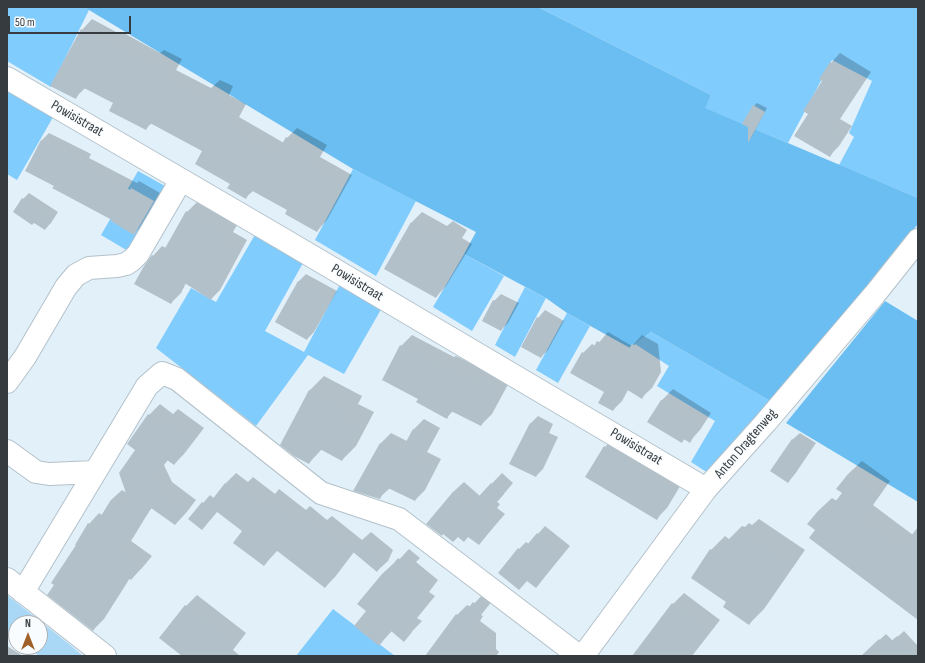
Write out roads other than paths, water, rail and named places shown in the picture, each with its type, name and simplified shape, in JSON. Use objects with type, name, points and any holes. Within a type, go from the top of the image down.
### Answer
[{"type":"street","name":"Powisistraat","points":[[7,78],[706,489]]},
{"type":"street","points":[[7,382],[25,357],[66,287],[76,275],[89,268],[117,266],[126,264],[132,260],[138,254],[181,180]]},
{"type":"street","name":"Anton Dragtenweg","points":[[583,656],[706,489],[771,416],[918,240]]},
{"type":"street","points":[[105,656],[15,586],[95,472],[147,386],[162,373],[177,379],[321,493],[399,519],[579,656]]},
{"type":"street","points":[[7,451],[36,472],[49,474],[95,472]]}]
